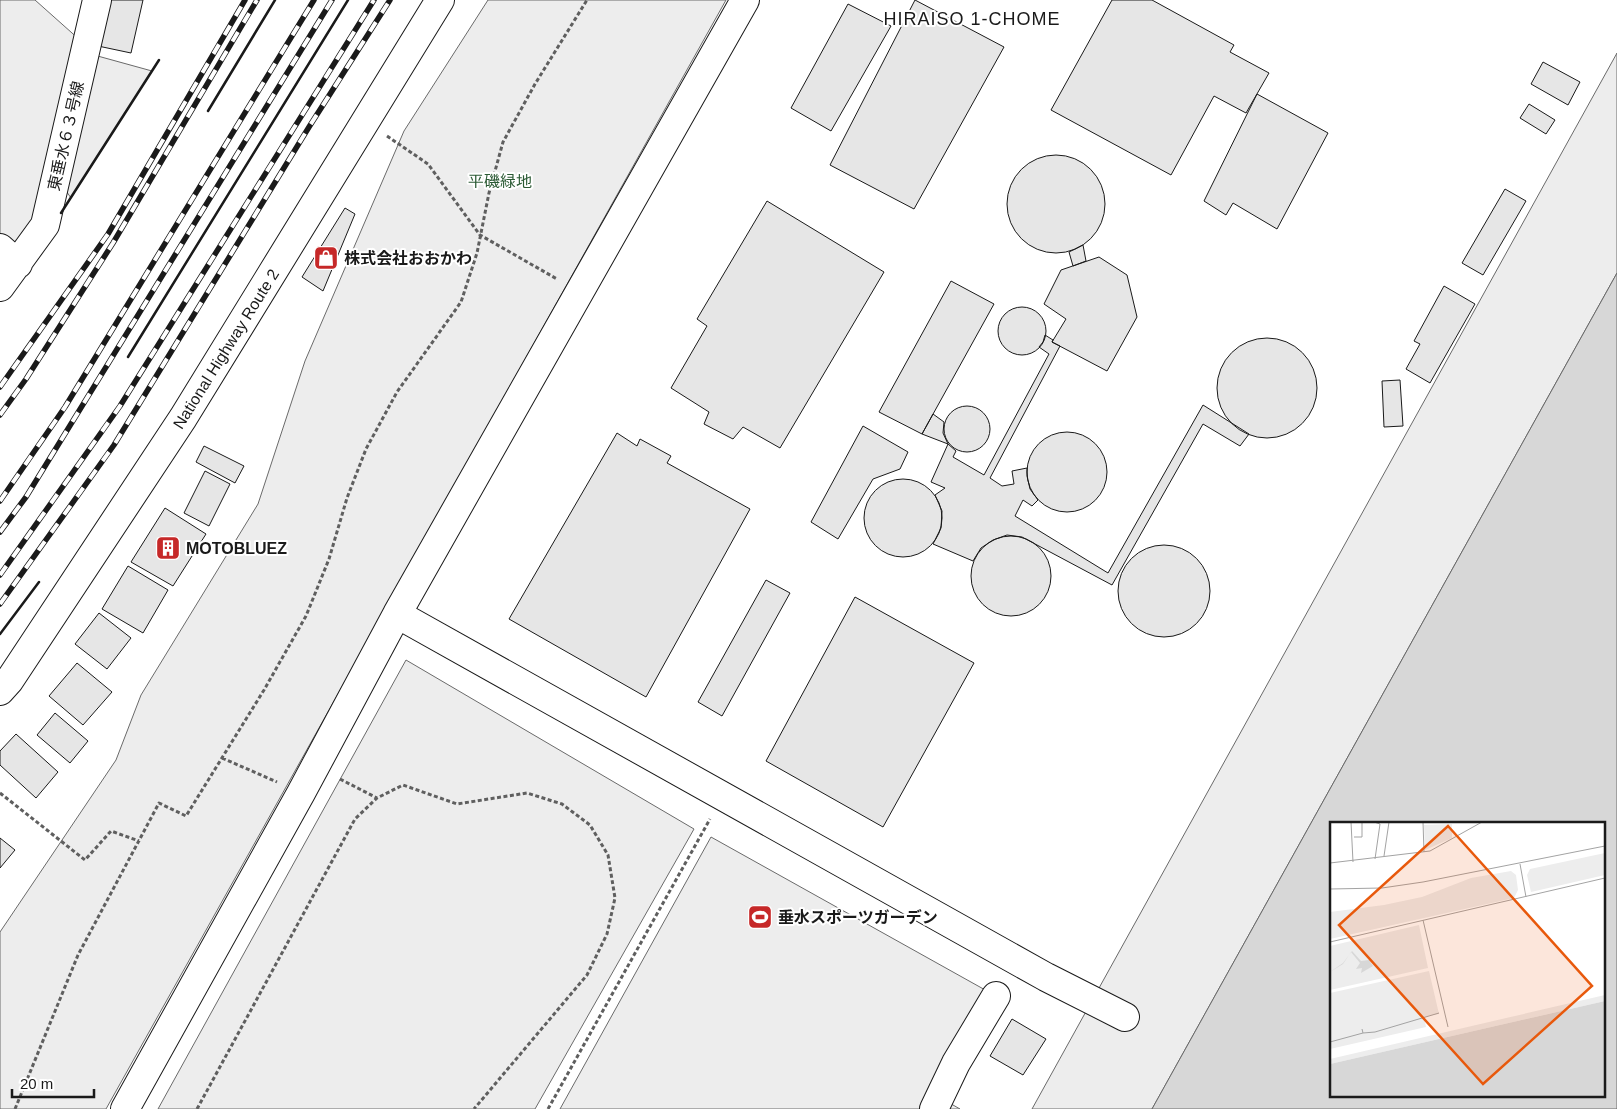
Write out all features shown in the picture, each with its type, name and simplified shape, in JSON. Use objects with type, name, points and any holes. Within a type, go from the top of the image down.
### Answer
[{"type":"main road","name":"東垂水６３号線","points":[[0,287],[9,256],[45,225],[97,0]]},
{"type":"main road","name":"National Highway Route 2","points":[[0,691],[14,673],[184,418],[440,0]]},
{"type":"main road","points":[[125,1109],[301,793],[397,614],[744,0]]},
{"type":"main road","points":[[397,614],[1046,977],[1125,1017]]},
{"type":"main road","points":[[934,1109],[956,1063],[996,996]]},
{"type":"path","points":[[15,1109],[78,955],[159,803],[186,816],[264,690],[306,616],[329,559],[347,498],[366,450],[397,392],[461,302],[477,254],[488,193],[504,142],[536,84],[587,0]]},
{"type":"path","points":[[366,122],[428,164],[480,235],[579,292]]},
{"type":"path","points":[[197,1109],[355,819],[377,798],[403,786],[457,804],[527,793],[562,804],[590,825],[608,856],[615,898],[607,934],[587,974],[474,1109]]},
{"type":"path","points":[[0,793],[85,860],[111,831],[139,842]]},
{"type":"path","points":[[548,1109],[710,819],[718,824]]},
{"type":"shaded area","points":[[0,0],[35,0],[81,41],[30,238],[16,253],[0,239]]},
{"type":"shaded area","name":"平磯緑地","points":[[488,0],[726,0],[106,1109],[0,1109],[0,932],[116,760],[141,695],[258,504],[305,361],[404,131]]},
{"type":"shaded area","points":[[1617,53],[1617,273],[1152,1109],[1032,1109]]},
{"type":"shaded area","points":[[94,55],[152,71],[71,198],[62,185]]},
{"type":"shaded area","points":[[1617,273],[1617,1109],[1152,1109]]},
{"type":"shaded area","points":[[406,660],[694,829],[535,1109],[158,1109]]},
{"type":"shaded area","name":"垂水スポーツガーデン","points":[[711,837],[996,996],[946,1101],[960,1109],[560,1109]]},
{"type":"building","points":[[109,0],[143,0],[131,53],[98,46]]},
{"type":"building","points":[[915,0],[1004,47],[914,209],[830,165]]},
{"type":"building","points":[[1112,0],[1152,0],[1234,45],[1230,52],[1269,73],[1246,113],[1214,96],[1171,175],[1051,110]]},
{"type":"building","points":[[848,4],[891,26],[831,131],[791,108]]},
{"type":"building","points":[[1543,62],[1580,82],[1568,105],[1531,84]]},
{"type":"building","points":[[1257,94],[1328,133],[1277,229],[1233,203],[1226,215],[1204,201]]},
{"type":"building","points":[[1529,104],[1555,120],[1546,134],[1520,118]]},
{"type":"building","points":[[1056,155],[1075,158],[1091,169],[1102,185],[1105,204],[1102,223],[1091,239],[1075,250],[1056,253],[1037,250],[1021,239],[1010,223],[1007,204],[1010,185],[1021,169],[1037,158]]},
{"type":"building","points":[[1505,189],[1526,201],[1483,275],[1462,263]]},
{"type":"building","points":[[767,201],[884,272],[780,448],[743,427],[733,439],[704,424],[709,412],[671,388],[707,326],[697,319]]},
{"type":"building","points":[[345,208],[355,214],[323,291],[302,277]]},
{"type":"building","points":[[1083,245],[1086,261],[1073,266],[1069,252]]},
{"type":"building","points":[[1099,257],[1127,275],[1137,317],[1107,371],[1052,342],[1066,319],[1044,304],[1061,270]]},
{"type":"building","points":[[951,281],[994,304],[922,434],[879,412]]},
{"type":"building","points":[[1444,286],[1475,304],[1430,383],[1406,369],[1420,344],[1414,341]]},
{"type":"building","points":[[1022,307],[1031,309],[1039,314],[1044,322],[1046,331],[1044,340],[1039,348],[1031,353],[1022,355],[1013,353],[1005,348],[1000,340],[998,331],[1000,322],[1005,314],[1013,309]]},
{"type":"building","points":[[1045,335],[1053,340],[1052,342],[1060,346],[990,478],[1002,486],[1014,484],[1012,471],[1027,468],[1030,489],[1038,500],[1032,506],[1023,500],[1015,516],[1108,573],[1203,405],[1249,434],[1240,446],[1203,424],[1112,585],[1022,537],[1007,535],[993,540],[981,548],[973,561],[933,544],[941,528],[942,511],[935,495],[945,488],[931,482],[948,444],[956,451],[953,457],[984,475],[1049,354],[1039,347]]},
{"type":"building","points":[[1267,338],[1286,342],[1302,353],[1313,369],[1317,388],[1313,407],[1302,423],[1286,434],[1267,438],[1248,434],[1232,423],[1221,407],[1217,388],[1221,369],[1232,353],[1248,342]]},
{"type":"building","points":[[1400,380],[1403,426],[1384,427],[1382,381]]},
{"type":"building","points":[[972,406],[976,407],[986,416],[989,420],[989,438],[980,448],[972,452],[962,452],[954,448],[945,438],[944,424],[948,416],[958,407]]},
{"type":"building","points":[[933,414],[944,422],[943,433],[948,444],[922,434]]},
{"type":"building","points":[[863,426],[908,452],[900,469],[873,479],[838,539],[811,522]]},
{"type":"building","points":[[1067,432],[1082,435],[1095,444],[1104,457],[1107,472],[1104,487],[1095,500],[1082,509],[1067,512],[1052,509],[1039,500],[1030,487],[1027,472],[1030,457],[1039,444],[1052,435]]},
{"type":"building","points":[[617,433],[637,446],[640,439],[671,456],[667,463],[750,509],[646,697],[509,619]]},
{"type":"building","points":[[204,446],[244,466],[235,483],[196,462]]},
{"type":"building","points":[[205,471],[230,484],[209,526],[184,513]]},
{"type":"building","points":[[903,479],[918,482],[930,491],[939,503],[942,518],[939,533],[930,545],[918,554],[903,557],[888,554],[876,545],[867,533],[864,518],[867,503],[876,491],[888,482]]},
{"type":"building","name":"MOTOBLUEZ","points":[[165,508],[206,534],[173,586],[131,562]]},
{"type":"building","points":[[1011,536],[1026,539],[1039,548],[1048,561],[1051,576],[1048,591],[1039,604],[1026,613],[1011,616],[996,613],[983,604],[974,591],[971,576],[974,561],[983,548],[996,539]]},
{"type":"building","points":[[1164,545],[1181,549],[1196,559],[1206,574],[1210,591],[1206,608],[1196,623],[1181,633],[1164,637],[1147,633],[1132,623],[1122,608],[1118,591],[1122,574],[1132,559],[1147,549]]},
{"type":"building","points":[[128,566],[168,590],[143,633],[102,609]]},
{"type":"building","points":[[766,580],[790,593],[722,716],[698,702]]},
{"type":"building","points":[[855,597],[974,663],[883,827],[766,761]]},
{"type":"building","points":[[99,613],[131,638],[107,669],[75,644]]},
{"type":"building","points":[[77,663],[112,692],[83,725],[49,696]]},
{"type":"building","points":[[55,713],[88,741],[70,763],[37,735]]},
{"type":"building","points":[[16,734],[58,772],[36,798],[0,765],[0,751]]},
{"type":"building","points":[[0,838],[15,850],[0,868]]},
{"type":"building","points":[[1012,1019],[1046,1039],[1023,1075],[990,1056]]},
{"type":"railway","points":[[0,387],[108,234],[245,0]]},
{"type":"railway","points":[[0,415],[26,379],[113,243],[257,0]]},
{"type":"railway","points":[[0,501],[65,407],[314,0]]},
{"type":"railway","points":[[0,532],[26,497],[332,0]]},
{"type":"railway","points":[[0,575],[120,406],[374,0]]},
{"type":"railway","points":[[0,604],[114,445],[309,127],[390,0]]},
{"type":"wall","points":[[208,111],[275,0]]},
{"type":"wall","points":[[128,357],[348,0]]},
{"type":"wall","points":[[61,213],[159,60]]},
{"type":"wall","points":[[0,634],[39,582]]},
{"type":"place","name":"株式会社おおかわ","points":[[326,258]]},
{"type":"place","name":"MOTOBLUEZ","points":[[168,548]]},
{"type":"place","name":"垂水スポーツガーデン","points":[[760,917]]},
{"type":"district","name":"HIRAISO 1-CHOME","points":[[972,19]]}]
